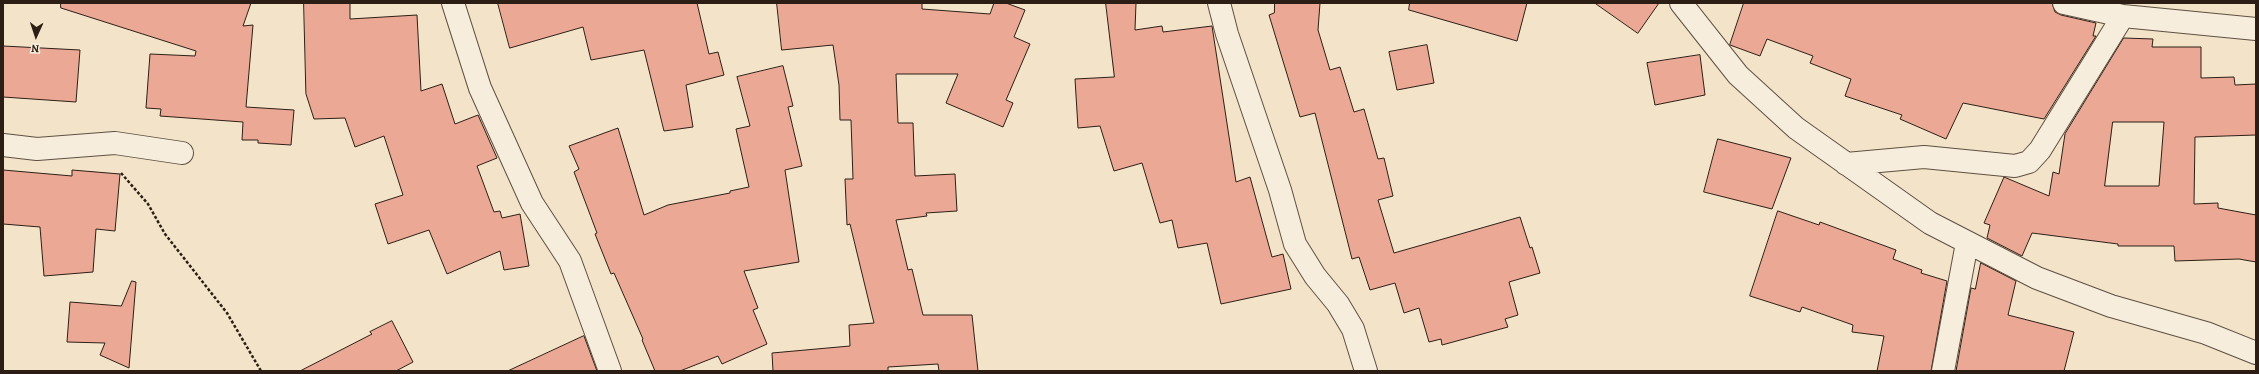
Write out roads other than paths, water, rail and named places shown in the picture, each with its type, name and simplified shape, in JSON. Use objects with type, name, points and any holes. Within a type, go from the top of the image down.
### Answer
[{"type":"street","points":[[453,3],[483,95],[532,203],[570,261],[610,371]]},
{"type":"street","points":[[1219,3],[1227,34],[1280,190],[1296,244],[1315,276],[1338,304],[1353,329],[1366,371]]},
{"type":"street","points":[[1681,3],[1738,75],[1796,128],[1930,223],[2036,278],[2111,306],[2206,333],[2256,353]]},
{"type":"street","points":[[2064,3],[2123,16],[2256,29]]},
{"type":"street","points":[[1846,164],[1924,157],[2015,166],[2029,162],[2040,150],[2069,106],[2123,16]]},
{"type":"street","points":[[3,145],[37,148],[115,143],[182,153]]},
{"type":"street","points":[[1942,371],[1967,243]]}]
